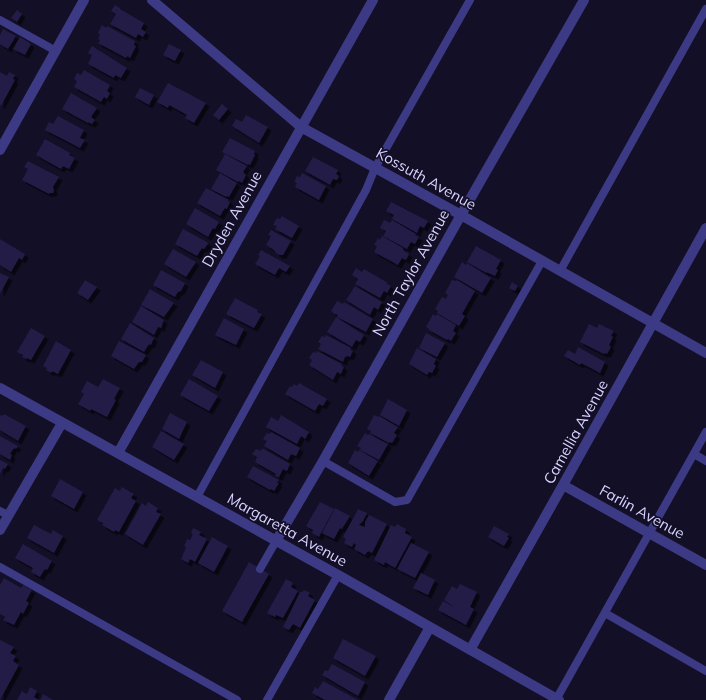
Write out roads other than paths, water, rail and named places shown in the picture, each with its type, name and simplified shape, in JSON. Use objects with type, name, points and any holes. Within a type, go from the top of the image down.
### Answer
[{"type":"street","points":[[0,150],[3,139],[56,51],[84,0]]},
{"type":"street","name":"Kossuth Avenue","points":[[152,0],[301,127],[706,353]]},
{"type":"street","name":"Dryden Avenue","points":[[118,453],[373,0]]},
{"type":"street","name":"North Taylor Avenue","points":[[276,541],[323,461],[584,0]]},
{"type":"street","name":"Camellia Avenue","points":[[470,650],[706,228]]},
{"type":"street","name":"Margaretta Avenue","points":[[0,388],[338,575],[558,699]]},
{"type":"street","points":[[0,530],[4,513],[62,423]]},
{"type":"street","name":"Farlin Avenue","points":[[563,485],[706,564]]},
{"type":"street","points":[[389,700],[430,627]]},
{"type":"lane","points":[[196,497],[366,190],[375,168],[470,0]]},
{"type":"lane","points":[[560,271],[706,9]]},
{"type":"lane","points":[[0,20],[56,51]]},
{"type":"lane","points":[[323,461],[395,502],[407,500],[542,261]]},
{"type":"lane","points":[[558,699],[706,432]]},
{"type":"lane","points":[[694,454],[706,461]]},
{"type":"lane","points":[[260,569],[276,541]]},
{"type":"lane","points":[[0,567],[237,700]]},
{"type":"lane","points":[[267,700],[338,575]]},
{"type":"lane","points":[[605,613],[706,671]]}]
